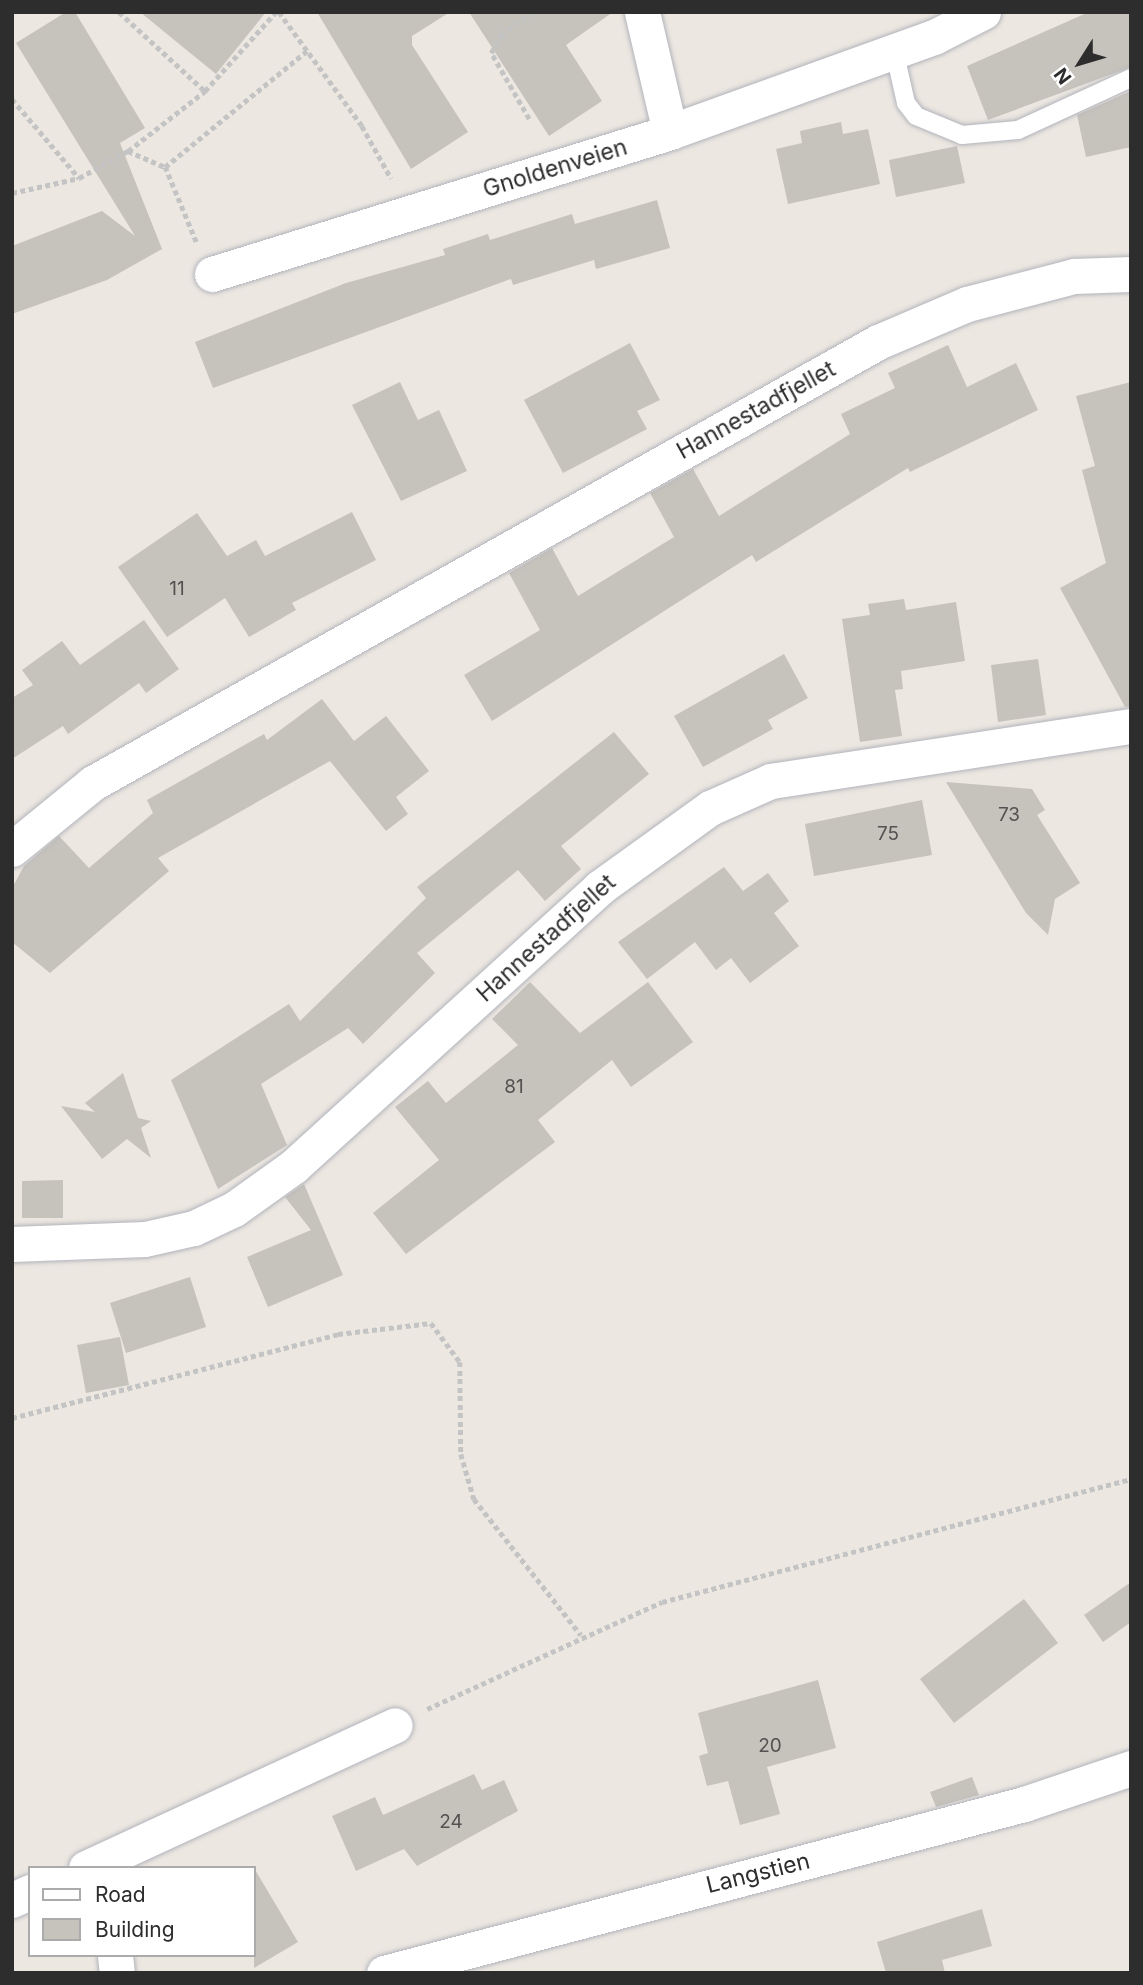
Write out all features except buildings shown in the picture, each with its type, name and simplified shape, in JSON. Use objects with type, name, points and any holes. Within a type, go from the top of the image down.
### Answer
[{"type":"street","points":[[642,12],[670,132]]},
{"type":"street","name":"Gnoldenveien","points":[[212,274],[670,132],[894,50],[984,12]]},
{"type":"street","name":"Hannestadfjellet","points":[[12,849],[93,783],[878,342],[967,304],[1074,276],[1131,274]]},
{"type":"street","name":"Hannestadfjellet","points":[[12,1244],[145,1239],[234,1209],[295,1166],[599,888],[710,808],[771,781],[1131,726]]},
{"type":"street","points":[[90,1866],[395,1725]]},
{"type":"street","name":"Langstien","points":[[384,1973],[1024,1804],[1131,1768]]},
{"type":"street","points":[[12,1900],[28,1893]]},
{"type":"lane","points":[[894,50],[906,103],[916,116],[962,135],[1018,130],[1131,78]]},
{"type":"path","points":[[119,12],[205,91]]},
{"type":"path","points":[[12,193],[79,178],[128,151],[205,91],[277,12],[308,50],[362,126],[411,212]]},
{"type":"path","points":[[529,119],[491,53],[501,35],[531,12]]},
{"type":"path","points":[[165,167],[308,50]]},
{"type":"path","points":[[12,99],[79,178]]},
{"type":"path","points":[[128,151],[165,167],[212,274]]},
{"type":"path","points":[[12,1418],[338,1334],[431,1323],[460,1362],[461,1454],[474,1499],[581,1635]]},
{"type":"path","points":[[395,1725],[581,1635],[662,1602],[1131,1479]]}]
